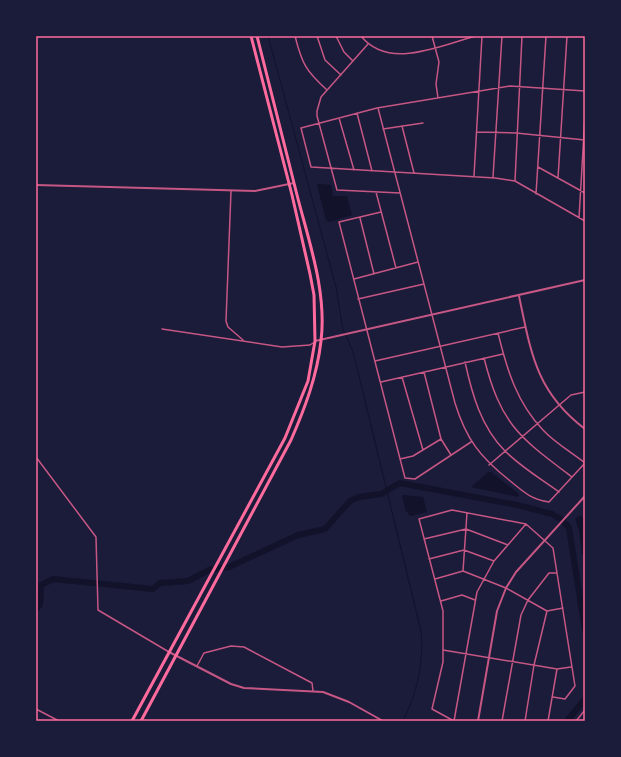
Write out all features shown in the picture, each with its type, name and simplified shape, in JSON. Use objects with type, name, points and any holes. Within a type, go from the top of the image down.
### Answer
[{"type":"highway","points":[[132,721],[285,438],[308,381],[315,341],[314,295],[290,185],[251,36]]},
{"type":"highway","points":[[140,721],[291,440],[304,411],[314,382],[321,341],[322,315],[317,275],[256,36]]},
{"type":"street","points":[[295,36],[304,65],[310,75],[327,90]]},
{"type":"street","points":[[318,36],[325,60],[341,75]]},
{"type":"street","points":[[336,36],[344,52],[352,61]]},
{"type":"street","points":[[361,36],[368,44],[380,51],[392,55],[406,54],[476,36]]},
{"type":"street","points":[[432,36],[439,62],[436,84],[438,98]]},
{"type":"street","points":[[474,176],[482,36]]},
{"type":"street","points":[[493,177],[502,36]]},
{"type":"street","points":[[515,180],[516,134],[522,36]]},
{"type":"street","points":[[536,194],[546,36]]},
{"type":"street","points":[[558,178],[565,90],[567,36]]},
{"type":"street","points":[[368,44],[319,101],[317,111],[319,123],[337,190],[400,193]]},
{"type":"street","points":[[585,91],[519,87],[498,88],[378,108],[301,128],[311,168],[493,177],[515,180],[536,194],[585,221]]},
{"type":"street","points":[[378,108],[461,424],[471,442],[490,465],[534,500],[549,502],[585,463],[537,424],[526,410],[514,389],[498,334]]},
{"type":"street","points":[[357,113],[372,171]]},
{"type":"street","points":[[579,218],[585,116]]},
{"type":"street","points":[[339,118],[354,170]]},
{"type":"street","points":[[383,129],[423,123]]},
{"type":"street","points":[[402,126],[414,173]]},
{"type":"street","points":[[477,132],[584,139]]},
{"type":"street","points":[[538,167],[585,194]]},
{"type":"street","points":[[36,185],[256,191],[294,183]]},
{"type":"street","points":[[231,191],[226,322],[228,327],[243,340]]},
{"type":"street","points":[[376,192],[396,268]]},
{"type":"street","points":[[381,212],[339,222],[405,478],[415,479],[471,442]]},
{"type":"street","points":[[360,218],[374,274]]},
{"type":"street","points":[[354,279],[418,262]]},
{"type":"street","points":[[162,328],[282,347],[310,345],[315,341],[367,331],[585,280]]},
{"type":"street","points":[[358,299],[424,284]]},
{"type":"street","points":[[519,296],[525,327],[538,373],[559,405],[585,429]]},
{"type":"street","points":[[375,361],[525,327]]},
{"type":"street","points":[[381,382],[503,354]]},
{"type":"street","points":[[484,358],[491,385],[500,408],[521,438],[572,477]]},
{"type":"street","points":[[465,362],[473,395],[480,413],[492,434],[505,451],[559,492]]},
{"type":"street","points":[[424,372],[441,439],[451,455]]},
{"type":"street","points":[[402,377],[423,450]]},
{"type":"street","points":[[490,465],[571,395],[585,392]]},
{"type":"street","points":[[400,460],[414,456],[441,439]]},
{"type":"street","points":[[36,457],[95,536],[98,610],[169,652],[231,684],[244,688],[313,692],[333,696],[383,721]]},
{"type":"street","points":[[478,721],[497,611],[506,588],[516,572],[585,496]]},
{"type":"street","points":[[526,524],[494,561],[483,579],[475,600],[454,721],[432,709],[443,662],[443,611],[419,519],[452,510],[526,524],[553,548],[575,686],[565,699],[553,697]]},
{"type":"street","points":[[462,571],[467,513]]},
{"type":"street","points":[[424,539],[466,529],[508,545]]},
{"type":"street","points":[[429,559],[464,550],[494,561]]},
{"type":"street","points":[[434,579],[462,571],[506,588],[547,610],[562,608]]},
{"type":"street","points":[[502,721],[517,631],[528,600],[549,573],[557,572]]},
{"type":"street","points":[[440,601],[462,595],[475,600]]},
{"type":"street","points":[[525,721],[534,665],[547,610]]},
{"type":"street","points":[[197,666],[204,653],[231,646],[244,647],[312,683],[313,692]]},
{"type":"street","points":[[443,650],[557,669],[572,667]]},
{"type":"street","points":[[548,721],[557,669]]},
{"type":"street","points":[[36,709],[59,721]]},
{"type":"street","points":[[576,721],[585,710]]},
{"type":"shaded area","points":[[317,185],[331,185],[333,196],[347,196],[352,215],[329,222],[326,220]]},
{"type":"shaded area","points":[[488,472],[491,472],[519,494],[518,497],[471,487]]},
{"type":"shaded area","points":[[403,495],[423,497],[427,512],[411,516],[409,515],[408,512],[406,512]]},
{"type":"shaded area","points":[[580,515],[585,520],[585,554],[582,555],[579,530],[575,519]]},
{"type":"waterway","points":[[268,36],[336,287],[343,330],[352,349],[358,372],[421,631],[422,643],[418,678],[416,688],[403,721]]},
{"type":"waterway","points":[[36,609],[40,605],[41,585],[53,579],[153,589],[160,583],[188,581],[209,570],[229,567],[298,535],[325,529],[350,501],[359,497],[381,494],[400,483],[517,505],[552,514],[562,520],[569,528],[585,630]]},
{"type":"waterway","points":[[567,721],[585,699]]}]
